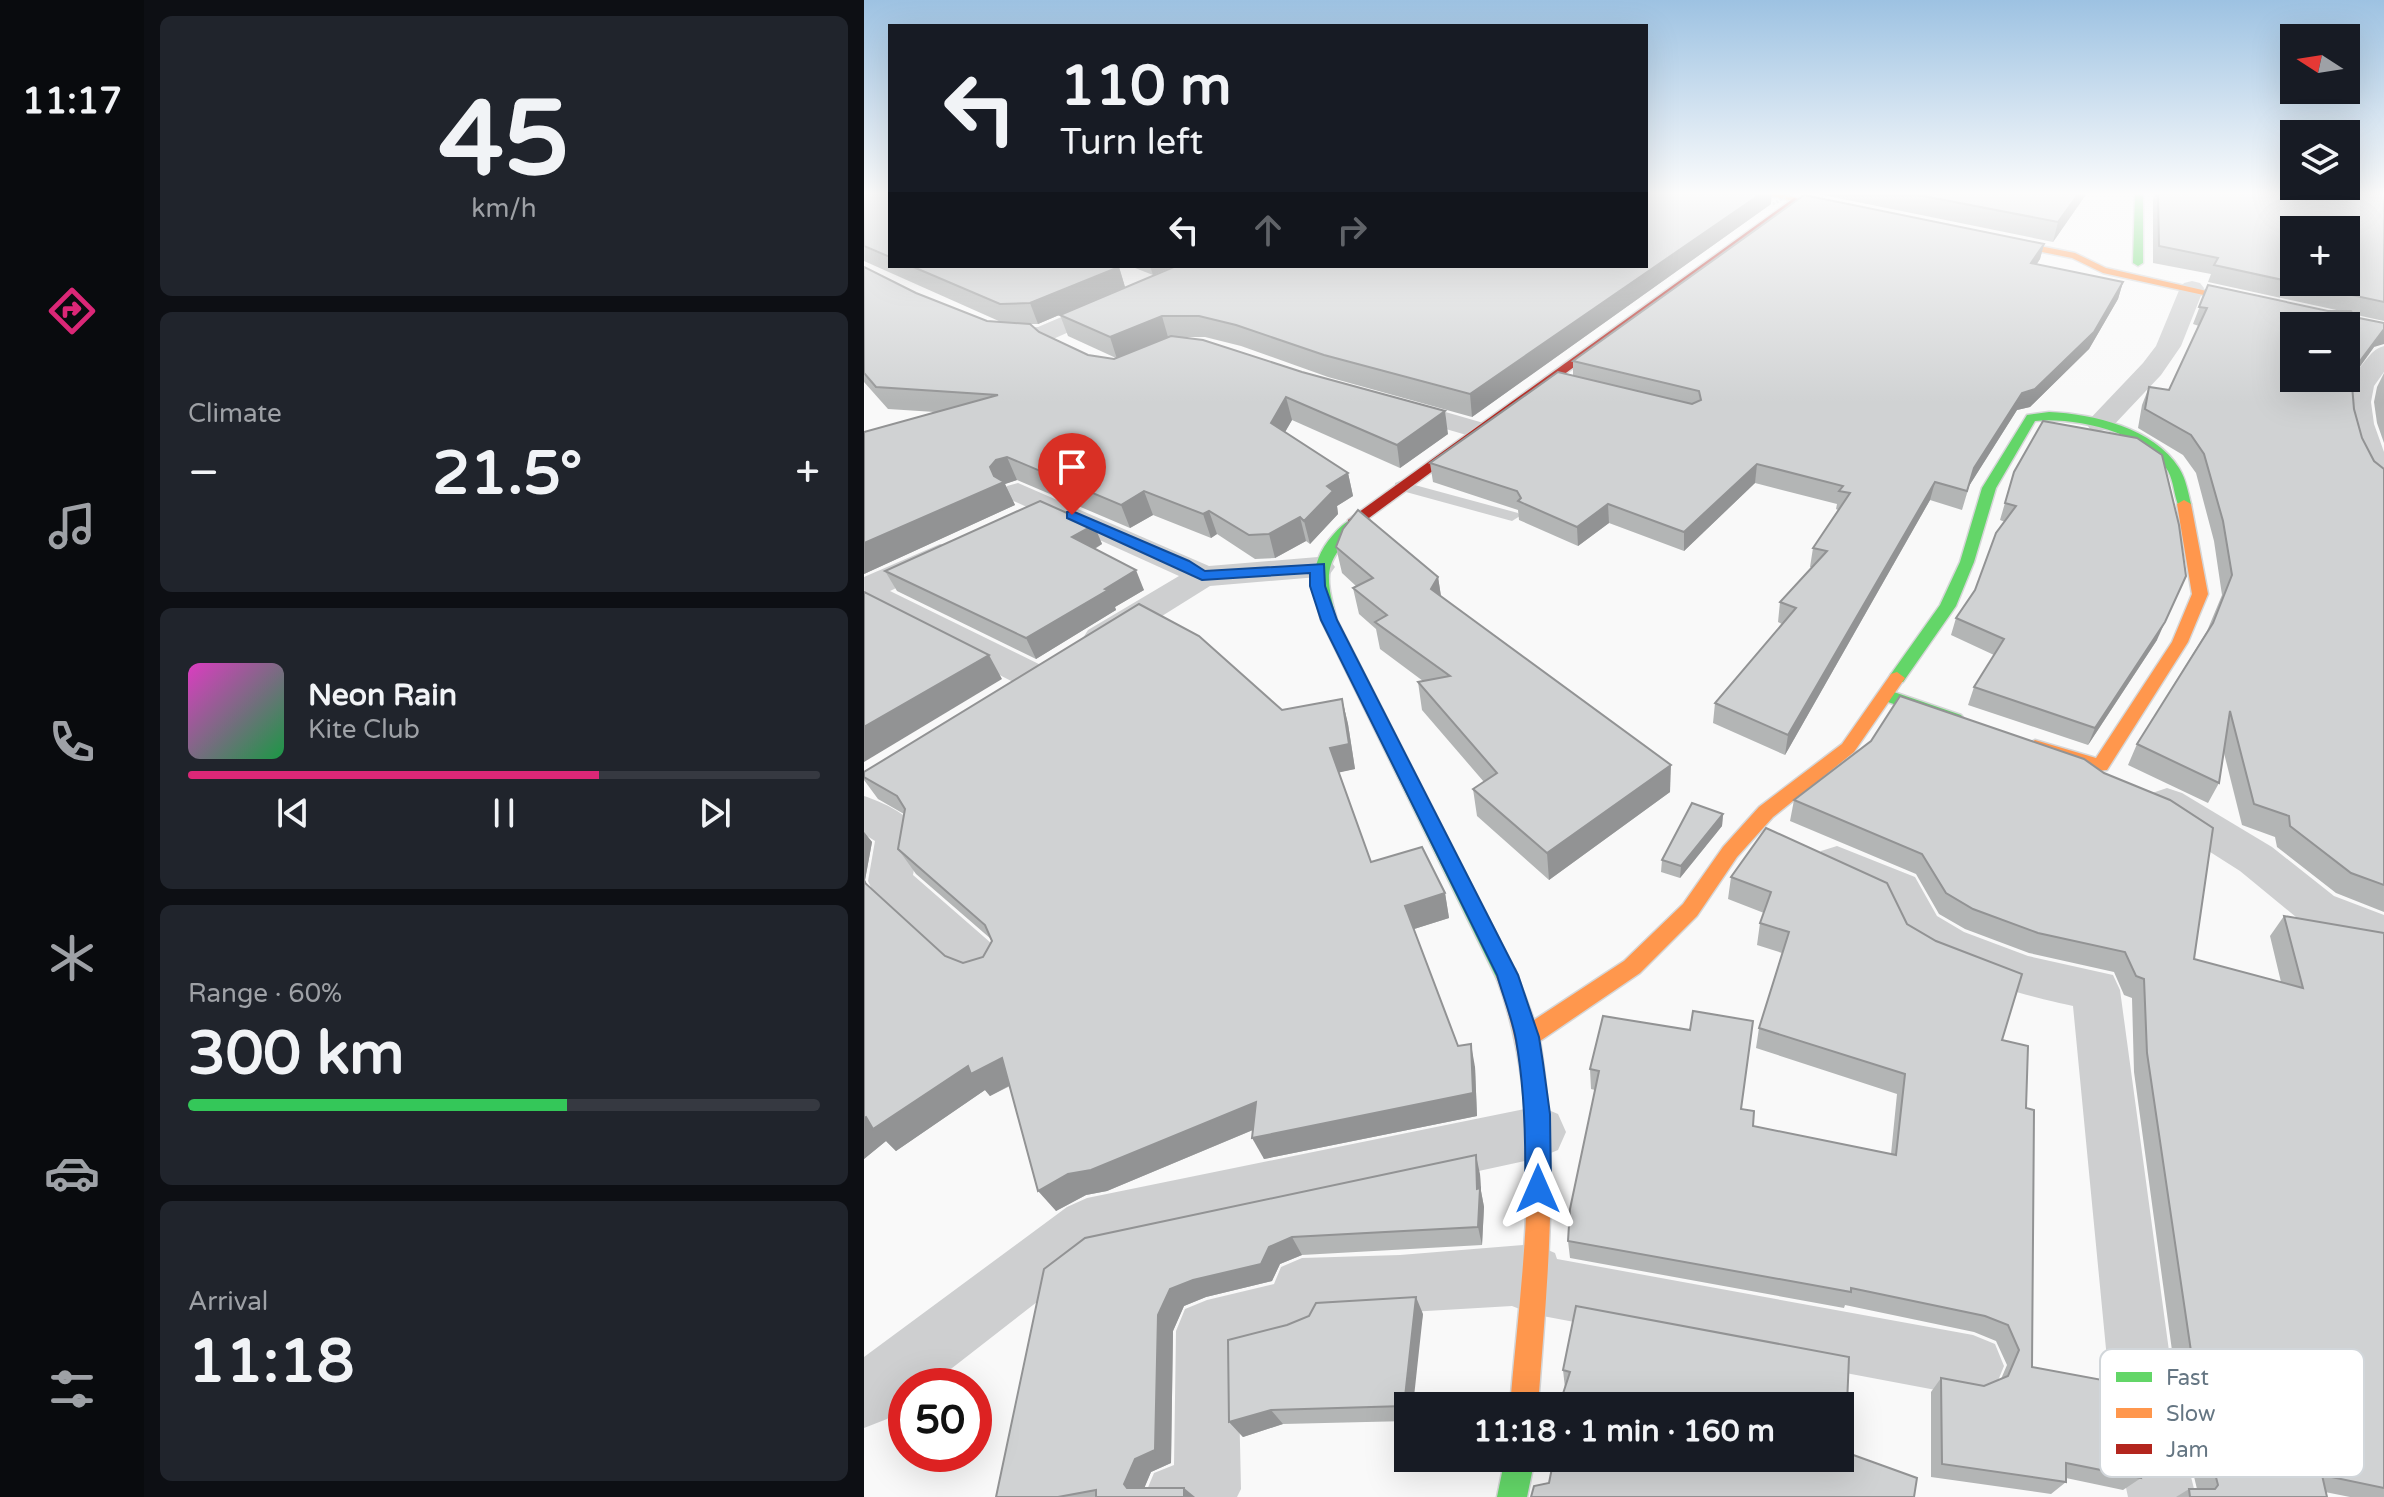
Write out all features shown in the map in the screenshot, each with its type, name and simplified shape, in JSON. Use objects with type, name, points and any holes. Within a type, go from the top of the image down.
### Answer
[{"type":"main road","points":[[1525,1392],[1539,1132],[1527,1037],[1507,975],[1329,620],[1317,586],[1318,567],[1341,533],[1400,486],[1705,263]]},
{"type":"main road","points":[[2089,263],[2103,270],[2192,288],[2278,300],[2138,263]]},
{"type":"main road","points":[[1527,1037],[1632,967],[1690,910],[1730,852],[1754,825],[1797,786],[1823,770],[1848,748],[1888,696],[1948,606],[1967,562],[1989,488],[2031,418],[2043,414],[2100,423],[2159,455],[2177,475],[2193,542],[2200,594],[2180,642],[2101,765],[2088,765],[2017,740]]},
{"type":"main road","points":[[1888,696],[1974,725]]},
{"type":"main road","points":[[1512,1497],[1517,1472]]},
{"type":"street","points":[[975,322],[1003,335],[1044,334],[1195,268]]},
{"type":"street","points":[[1127,276],[1152,286]]},
{"type":"street","points":[[2100,423],[2152,369],[2168,346],[2192,288]]},
{"type":"street","points":[[1044,334],[1070,351]]},
{"type":"street","points":[[2384,354],[2359,390],[2360,426],[2380,477],[2384,480]]},
{"type":"street","points":[[1371,399],[1477,430]]},
{"type":"street","points":[[1018,492],[1183,564],[1202,576]]},
{"type":"street","points":[[1005,524],[1048,505]]},
{"type":"street","points":[[864,591],[963,543]]},
{"type":"street","points":[[996,703],[1202,576],[1318,567]]},
{"type":"street","points":[[864,591],[1057,665]]},
{"type":"street","points":[[2088,765],[2111,780],[2175,807],[2256,859],[2318,909],[2384,935]]},
{"type":"street","points":[[868,792],[898,835],[890,881],[982,964]]},
{"type":"street","points":[[1754,825],[1899,890],[1920,930],[1947,946],[2027,976],[2096,990],[2137,1349]]},
{"type":"street","points":[[864,1396],[1087,1227],[1539,1132]]},
{"type":"street","points":[[1178,1497],[1207,1489],[1207,1331],[1297,1309],[1302,1288],[1533,1279],[1973,1366]]},
{"type":"street","points":[[2157,1477],[2162,1497]]},
{"type":"lane","points":[[1546,379],[1575,386]]},
{"type":"lane","points":[[1400,486],[1512,516]]},
{"type":"building","points":[[1648,263],[1661,263],[1470,394],[1324,355],[1236,325],[1199,316],[1162,316],[1110,337],[1060,315],[1171,268],[1648,268]]},
{"type":"building","points":[[1710,263],[2031,263],[2123,282],[2094,332],[2035,389],[2022,393],[1974,468],[1967,491],[1935,482],[1788,735],[1715,703],[1796,608],[1780,602],[1827,551],[1813,548],[1850,493],[1839,491],[1843,486],[1757,464],[1684,532],[1608,504],[1577,527],[1518,501],[1521,498],[1517,491],[1430,463],[1558,372],[1692,404],[1701,400],[1699,391],[1573,361]]},
{"type":"building","points":[[2280,263],[2280,279],[2214,265]]},
{"type":"building","points":[[2360,263],[2384,263],[2384,302],[2356,296],[2360,296]]},
{"type":"building","points":[[864,267],[916,293],[987,321],[1030,324],[1039,332],[1088,355],[1114,359],[1171,336],[1203,340],[1302,372],[1445,411],[1397,445],[1286,397],[1271,423],[1348,473],[1327,486],[1333,491],[1304,521],[1300,517],[1269,534],[1249,535],[1209,511],[1203,514],[1144,491],[1121,505],[1007,457],[996,460],[990,467],[994,476],[1004,482],[864,543],[864,432],[998,395],[876,387],[864,373]]},
{"type":"building","points":[[916,268],[1117,268],[1030,303],[1000,304]]},
{"type":"building","points":[[2208,285],[2328,311],[2352,312],[2280,312],[2280,392],[2353,392],[2362,438],[2374,461],[2384,469],[2384,885],[2351,873],[2290,826],[2289,816],[2254,804],[2230,711],[2219,783],[2137,744],[2213,623],[2232,575],[2223,521],[2204,454],[2191,435],[2145,409],[2149,387],[2169,390],[2207,308],[2199,307]]},
{"type":"building","points":[[2360,318],[2384,323],[2384,329],[2360,361]]},
{"type":"building","points":[[2043,421],[2137,438],[2162,455],[2179,525],[2186,576],[2165,622],[2095,728],[1974,687],[2004,639],[1956,618],[1975,590],[1996,533],[2016,506],[2005,503],[2014,472]]},
{"type":"building","points":[[1040,501],[1094,525],[1072,537],[1136,570],[1026,638],[885,571]]},
{"type":"building","points":[[1358,510],[1438,577],[1431,589],[1671,765],[1547,853],[1473,789],[1497,773],[1418,682],[1450,676],[1375,622],[1387,615],[1353,588],[1373,578],[1336,547],[1343,529]]},
{"type":"building","points":[[864,592],[989,655],[864,727]]},
{"type":"building","points":[[1139,604],[1199,636],[1282,710],[1342,699],[1349,744],[1330,748],[1371,862],[1422,847],[1445,893],[1405,906],[1458,1046],[1471,1044],[1473,1093],[1252,1138],[1256,1102],[1091,1170],[1068,1174],[1038,1191],[1002,1058],[971,1074],[968,1066],[873,1129],[864,1118],[864,882],[945,956],[963,963],[983,957],[992,941],[985,925],[898,849],[905,809],[897,796],[864,777],[864,772]]},
{"type":"building","points":[[1900,696],[2084,759],[2104,773],[2170,800],[2213,828],[2194,959],[2303,988],[2284,916],[2384,933],[2384,1488],[2332,1477],[2364,1477],[2364,1349],[2191,1349],[2147,1053],[2144,979],[2136,976],[2125,952],[2038,933],[1973,909],[1946,893],[1922,854],[1794,800],[1871,741]]},
{"type":"building","points":[[1692,803],[1723,814],[1681,866],[1662,860]]},
{"type":"building","points":[[1766,828],[1887,883],[1907,924],[1936,941],[2022,974],[2002,1040],[2028,1046],[2026,1108],[2034,1110],[2032,1367],[2100,1380],[2100,1470],[2066,1463],[2066,1482],[1942,1464],[1941,1378],[1984,1386],[2008,1376],[2019,1350],[2008,1325],[1985,1316],[1851,1288],[1851,1292],[1568,1241],[1570,1209],[1599,1071],[1590,1069],[1603,1016],[1690,1030],[1693,1011],[1753,1021],[1741,1109],[1754,1111],[1753,1126],[1896,1155],[1905,1074],[1759,1028],[1789,932],[1760,923],[1771,892],[1731,877]]},
{"type":"building","points":[[1476,1155],[1477,1189],[1480,1188],[1478,1227],[1292,1237],[1269,1247],[1261,1264],[1193,1280],[1170,1289],[1158,1315],[1155,1450],[1135,1459],[1124,1484],[1127,1488],[1184,1488],[1184,1497],[1096,1497],[1096,1490],[1058,1497],[996,1497],[1044,1269],[1085,1238]]},
{"type":"building","points":[[1416,1297],[1406,1392],[1394,1392],[1394,1406],[1271,1410],[1229,1422],[1228,1340],[1309,1316],[1316,1303]]},
{"type":"building","points":[[1576,1306],[1849,1357],[1848,1392],[1564,1392],[1570,1372],[1563,1370]]},
{"type":"building","points":[[1854,1455],[1917,1478],[1914,1497],[1531,1497],[1534,1486],[1549,1483],[1551,1472],[1854,1472]]},
{"type":"building","points":[[2216,1477],[2322,1477],[2327,1497],[2190,1497],[2189,1489],[2215,1489],[2218,1485]]},
{"type":"traffic: fast","points":[[1897,678],[1948,606],[1967,562],[1989,488],[2031,418],[2049,416],[2086,420],[2140,440],[2172,467],[2184,504]]},
{"type":"traffic: fast","points":[[1353,523],[1332,546],[1322,567],[1322,590],[1329,620],[1507,976]]},
{"type":"traffic: fast","points":[[1888,696],[1955,719]]},
{"type":"traffic: fast","points":[[1512,1497],[1517,1472]]},
{"type":"traffic: slow","points":[[2089,263],[2103,270],[2263,305]]},
{"type":"traffic: slow","points":[[2035,746],[2088,765],[2101,765],[2180,642],[2200,594],[2184,504]]},
{"type":"traffic: slow","points":[[1527,1037],[1632,967],[1690,910],[1730,852],[1766,812],[1848,748],[1897,678]]},
{"type":"traffic: slow","points":[[1507,976],[1528,1040],[1539,1131],[1538,1223],[1525,1392]]},
{"type":"traffic: jam","points":[[1353,523],[1711,263]]},
{"type":"route","points":[[1072,515],[1183,564],[1202,576],[1318,567],[1317,586],[1329,620],[1507,975],[1527,1037],[1531,1063],[1538,1114],[1538,1189]]}]
